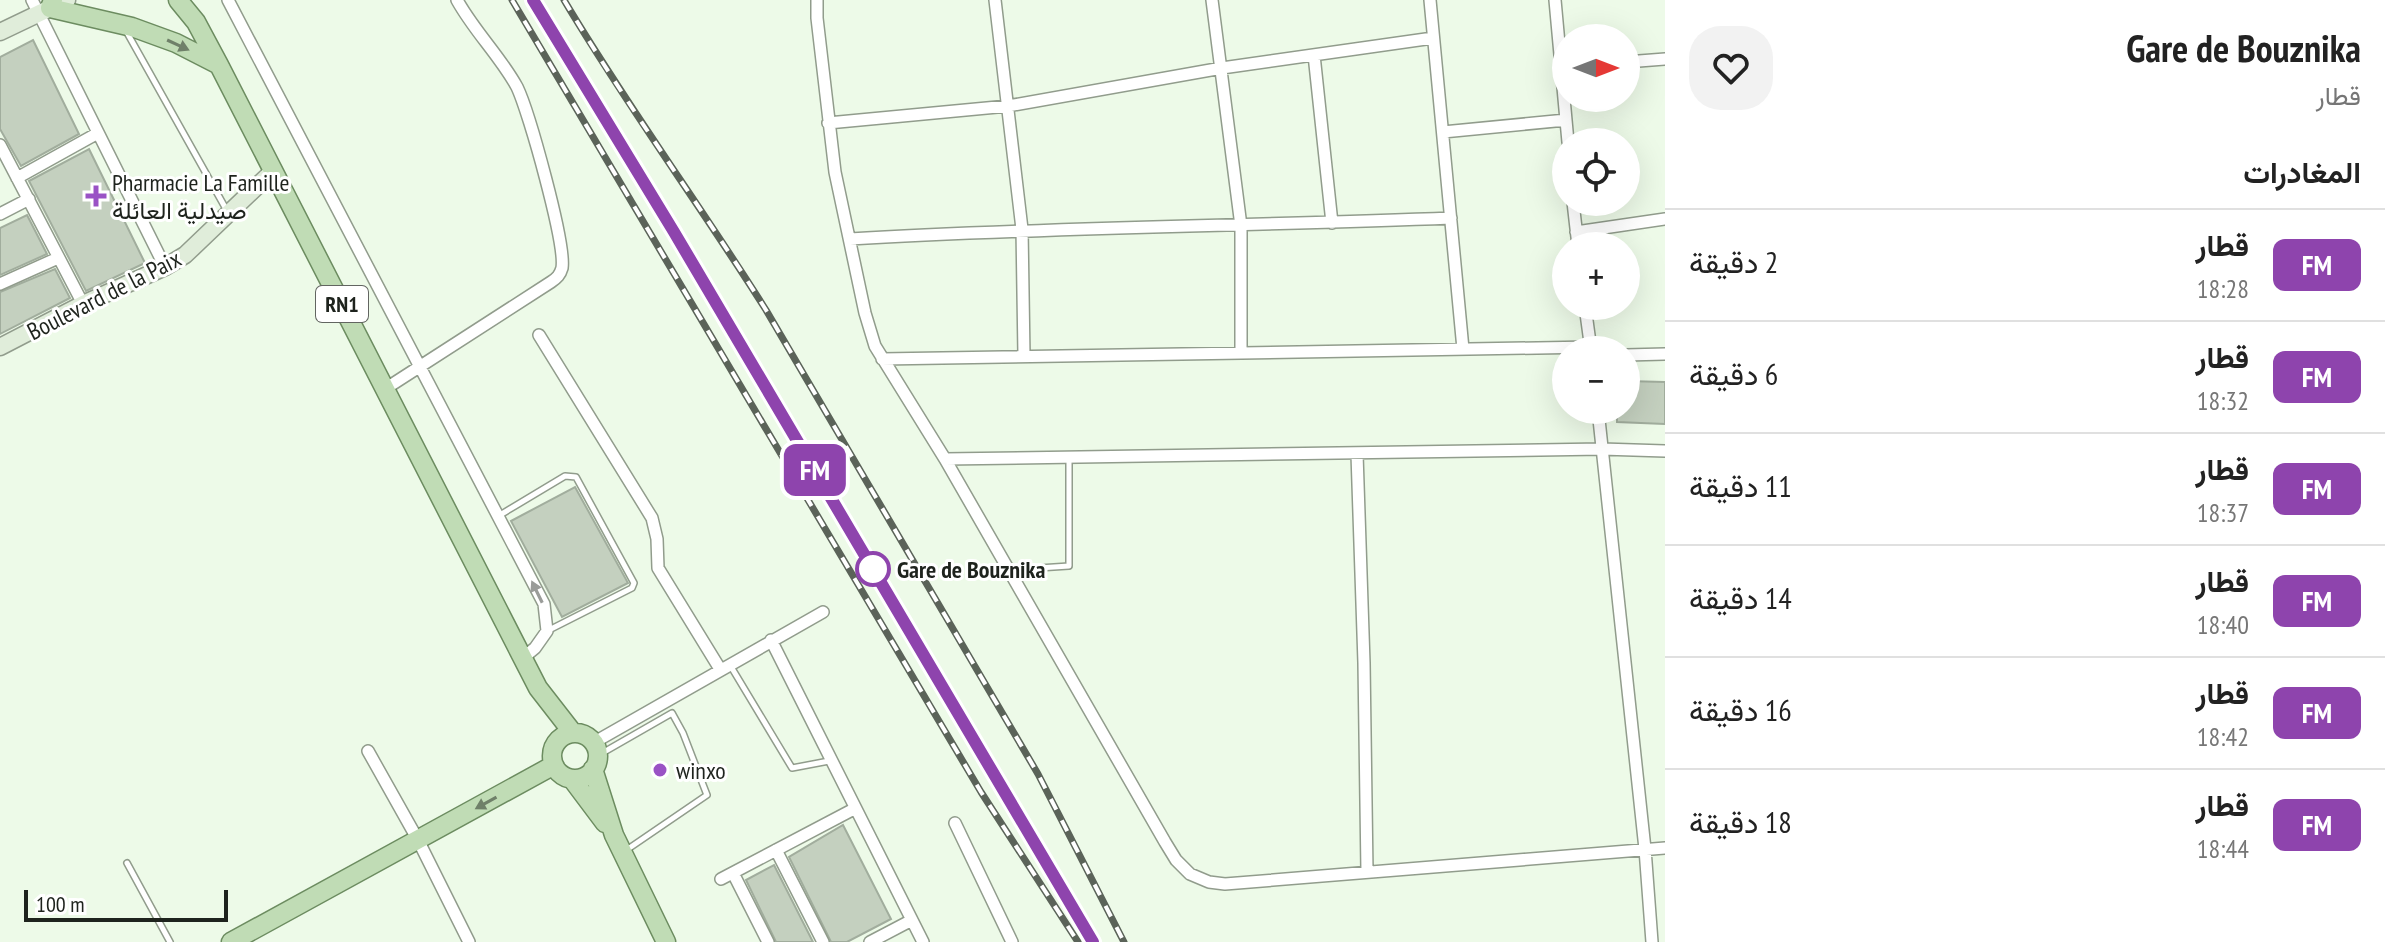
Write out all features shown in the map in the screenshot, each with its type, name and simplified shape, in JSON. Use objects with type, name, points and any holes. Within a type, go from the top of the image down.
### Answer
[{"type":"main road","name":"RN1","points":[[178,0],[196,22],[219,65],[538,688],[555,745],[554,765]]},
{"type":"main road","name":"RN1","points":[[190,0],[196,22]]},
{"type":"main road","points":[[44,6],[123,25],[176,43],[219,65]]},
{"type":"main road","name":"RN1","points":[[538,688],[573,733],[584,735],[595,756]]},
{"type":"main road","points":[[555,745],[559,739],[573,733]]},
{"type":"main road","points":[[572,779],[588,775],[595,756]]},
{"type":"main road","points":[[595,756],[614,835]]},
{"type":"main road","points":[[231,942],[554,765],[558,772],[572,779],[614,835],[660,940]]},
{"type":"street","points":[[0,32],[44,6],[67,0]]},
{"type":"street","points":[[228,0],[544,604],[547,631],[523,658]]},
{"type":"street","points":[[385,389],[551,282],[559,275],[562,265],[560,238],[532,131],[517,88],[457,0]]},
{"type":"street","points":[[817,0],[828,123],[871,336],[882,359],[945,459],[1146,814],[1176,860],[1190,874],[1209,882],[1225,884],[1665,848]]},
{"type":"street","points":[[995,0],[1022,229],[1024,356]]},
{"type":"street","points":[[1212,0],[1241,226],[1241,352]]},
{"type":"street","points":[[1430,0],[1463,349]]},
{"type":"street","points":[[1555,0],[1558,24]]},
{"type":"street","points":[[44,6],[98,133],[165,267]]},
{"type":"street","points":[[828,123],[1008,106],[1222,68],[1433,38]]},
{"type":"street","points":[[1314,55],[1332,223]]},
{"type":"street","points":[[1640,61],[1665,59]]},
{"type":"street","points":[[1566,112],[1567,128]]},
{"type":"street","points":[[1443,132],[1566,120]]},
{"type":"street","points":[[17,178],[98,133]]},
{"type":"street","points":[[0,145],[83,304]]},
{"type":"street","name":"Boulevard de la Paix","points":[[0,347],[83,304],[165,267],[203,241],[273,171]]},
{"type":"street","points":[[0,214],[29,199]]},
{"type":"street","points":[[1574,216],[1576,232],[1665,219]]},
{"type":"street","points":[[850,239],[1022,229],[1241,226],[1451,218]]},
{"type":"street","points":[[0,284],[58,258]]},
{"type":"street","points":[[539,335],[652,518],[657,539],[658,568],[725,667]]},
{"type":"street","points":[[882,359],[1552,348]]},
{"type":"street","points":[[1640,355],[1665,354]]},
{"type":"street","points":[[1599,424],[1645,849],[1652,942]]},
{"type":"street","points":[[945,459],[1602,449],[1665,451]]},
{"type":"street","points":[[1357,454],[1367,872]]},
{"type":"street","points":[[595,756],[725,667],[823,612]]},
{"type":"street","points":[[771,640],[923,942]]},
{"type":"street","points":[[368,751],[418,840],[469,942]]},
{"type":"street","points":[[721,879],[854,809]]},
{"type":"street","points":[[955,823],[1012,942]]},
{"type":"street","points":[[776,850],[823,942]]},
{"type":"street","points":[[733,873],[768,942]]},
{"type":"street","points":[[870,942],[912,920]]},
{"type":"lane","points":[[123,25],[229,213]]},
{"type":"lane","points":[[1008,570],[1069,566],[1069,458]]},
{"type":"lane","points":[[499,515],[565,476],[576,477],[634,583],[632,588],[547,631]]},
{"type":"lane","points":[[725,667],[792,768],[830,760]]},
{"type":"lane","points":[[595,756],[672,713],[707,795],[622,852]]},
{"type":"lane","points":[[127,863],[170,942]]},
{"type":"building","points":[[33,40],[79,134],[21,166],[0,129],[0,57]]},
{"type":"building","points":[[89,149],[145,263],[86,291],[29,181]]},
{"type":"building","points":[[27,215],[47,254],[0,275],[0,228]]},
{"type":"building","points":[[55,269],[70,298],[0,334],[0,292]]},
{"type":"building","points":[[1640,381],[1665,382],[1665,424],[1640,423]]},
{"type":"building","points":[[575,487],[628,583],[562,617],[511,521]]},
{"type":"building","points":[[843,825],[891,919],[847,942],[831,942],[789,857]]},
{"type":"building","points":[[774,865],[813,942],[776,942],[746,880]]},
{"type":"railway","points":[[512,0],[981,792],[1078,942]]},
{"type":"railway","points":[[533,0],[1093,942]]},
{"type":"railway","points":[[564,0],[766,310],[1038,774],[1124,942]]},
{"type":"train","name":"FM","points":[[533,0],[674,232],[1093,942]]},
{"type":"place","name":"Pharmacie La Famille صيدلية العائلة","points":[[96,196]]},
{"type":"place","name":"Gare de Bouznika","points":[[873,569]]},
{"type":"place","name":"winxo","points":[[660,770]]}]
